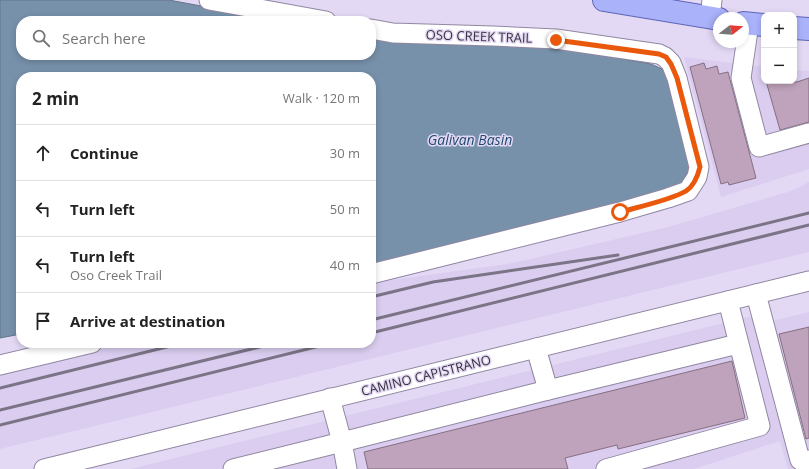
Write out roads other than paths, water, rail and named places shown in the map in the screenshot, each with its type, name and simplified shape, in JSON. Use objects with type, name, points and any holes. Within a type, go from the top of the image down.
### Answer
[{"type":"main road","points":[[604,0],[714,12]]},
{"type":"main road","points":[[797,28],[809,29]]},
{"type":"street","points":[[209,0],[298,16]]},
{"type":"street","points":[[752,24],[741,78],[759,147],[809,133]]},
{"type":"street","name":"OSO CREEK TRAIL","points":[[376,30],[393,33],[493,36],[556,40],[659,54],[666,57],[677,78],[700,167],[697,177],[688,191],[668,198],[620,212],[376,273]]},
{"type":"street","name":"CAMINO CAPISTRANO","points":[[44,469],[809,281]]},
{"type":"street","points":[[756,294],[800,460],[809,460]]},
{"type":"street","points":[[606,469],[760,426],[728,301]]},
{"type":"street","points":[[232,469],[738,344]]},
{"type":"street","points":[[0,365],[71,348]]},
{"type":"street","points":[[536,348],[548,390]]},
{"type":"street","points":[[330,398],[342,442],[347,469]]},
{"type":"water","name":"Galivan Basin","points":[[0,0],[169,0],[254,16],[16,16],[16,60],[376,60],[376,37],[551,46],[651,64],[662,69],[670,81],[693,163],[679,188],[376,265],[376,72],[16,72],[16,335],[0,338]]},
{"type":"railway","points":[[376,319],[809,213]]},
{"type":"railway","points":[[376,332],[809,225]]},
{"type":"railway","points":[[376,296],[433,282],[618,255]]},
{"type":"railway","points":[[0,388],[163,348]]},
{"type":"railway","points":[[0,410],[255,348]]},
{"type":"railway","points":[[0,425],[312,348]]}]
